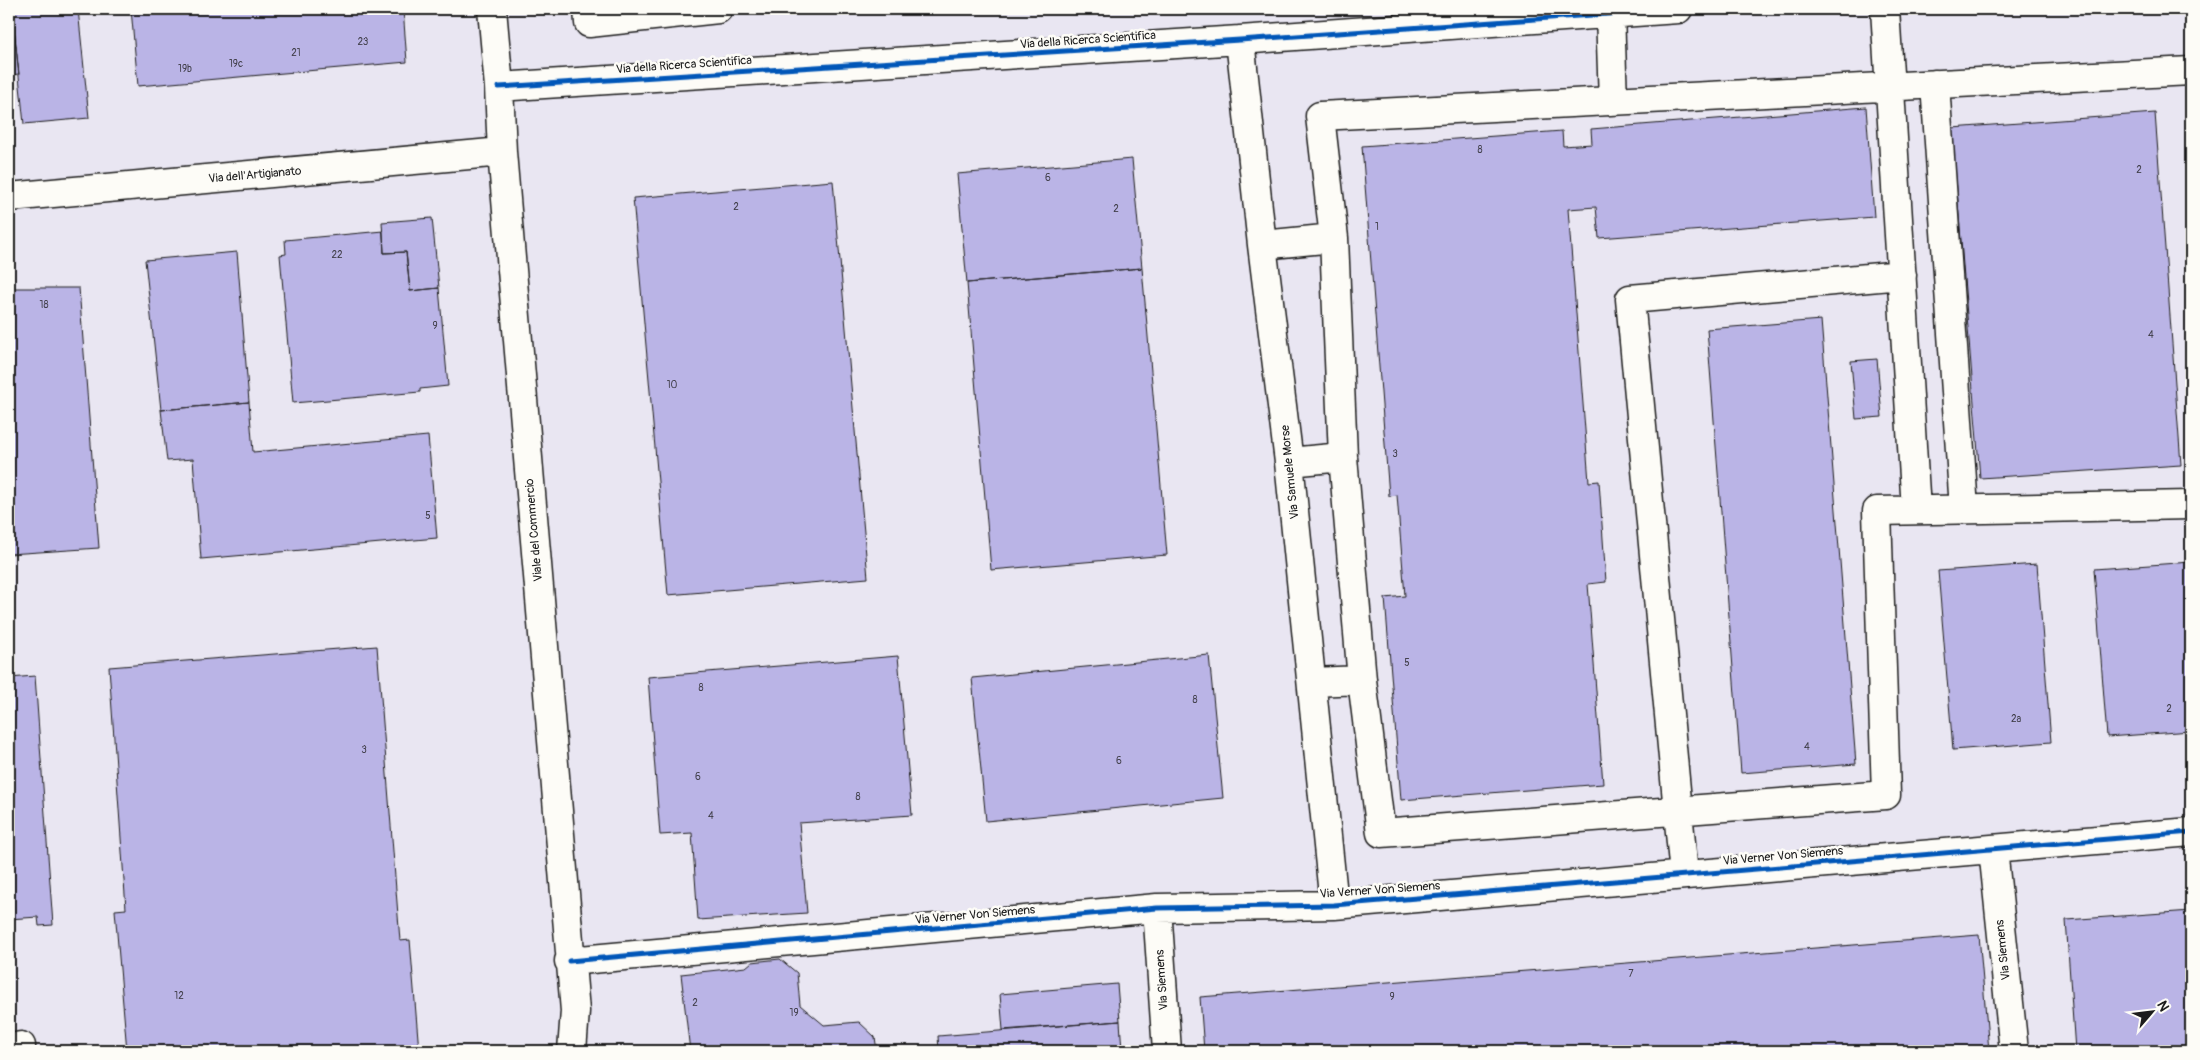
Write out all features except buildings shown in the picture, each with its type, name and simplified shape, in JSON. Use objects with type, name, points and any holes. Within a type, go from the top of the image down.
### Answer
[{"type":"street","name":"Viale del Commercio","points":[[492,9],[499,87],[502,152],[569,961],[575,1011],[572,1051]]},
{"type":"street","points":[[588,9],[589,23],[718,9]]},
{"type":"street","name":"Via della Ricerca Scientifica","points":[[499,87],[1240,40],[1608,11],[1678,9]]},
{"type":"street","points":[[1885,9],[1916,510]]},
{"type":"street","points":[[1608,11],[1612,101]]},
{"type":"street","name":"Via Samuele Morse","points":[[1240,40],[1262,245],[1289,462],[1334,905]]},
{"type":"street","points":[[2191,71],[1320,116],[1334,238],[1343,457],[1362,680],[1381,833],[1886,795],[1878,511],[2191,505]]},
{"type":"street","points":[[1936,84],[1964,509]]},
{"type":"street","name":"Via dell'Artigianato","points":[[9,196],[502,152]]},
{"type":"street","points":[[1262,245],[1334,238]]},
{"type":"street","points":[[1684,875],[1630,299],[1902,275]]},
{"type":"street","points":[[1289,462],[1343,457]]},
{"type":"street","points":[[1312,682],[1362,680]]},
{"type":"street","name":"Via Verner Von Siemens","points":[[569,961],[1157,908],[1334,905],[2191,832]]},
{"type":"street","name":"Via Siemens","points":[[1993,848],[2014,1051]]},
{"type":"street","name":"Via Siemens","points":[[1157,908],[1168,1051]]},
{"type":"street","points":[[575,1011],[583,1051]]},
{"type":"shaded area","points":[[9,9],[2191,9],[2191,1051],[9,1051]]},
{"type":"cycle path","points":[[499,87],[1240,40],[1678,9]]},
{"type":"cycle path","points":[[569,961],[1157,908],[1334,905],[2191,832]]}]
